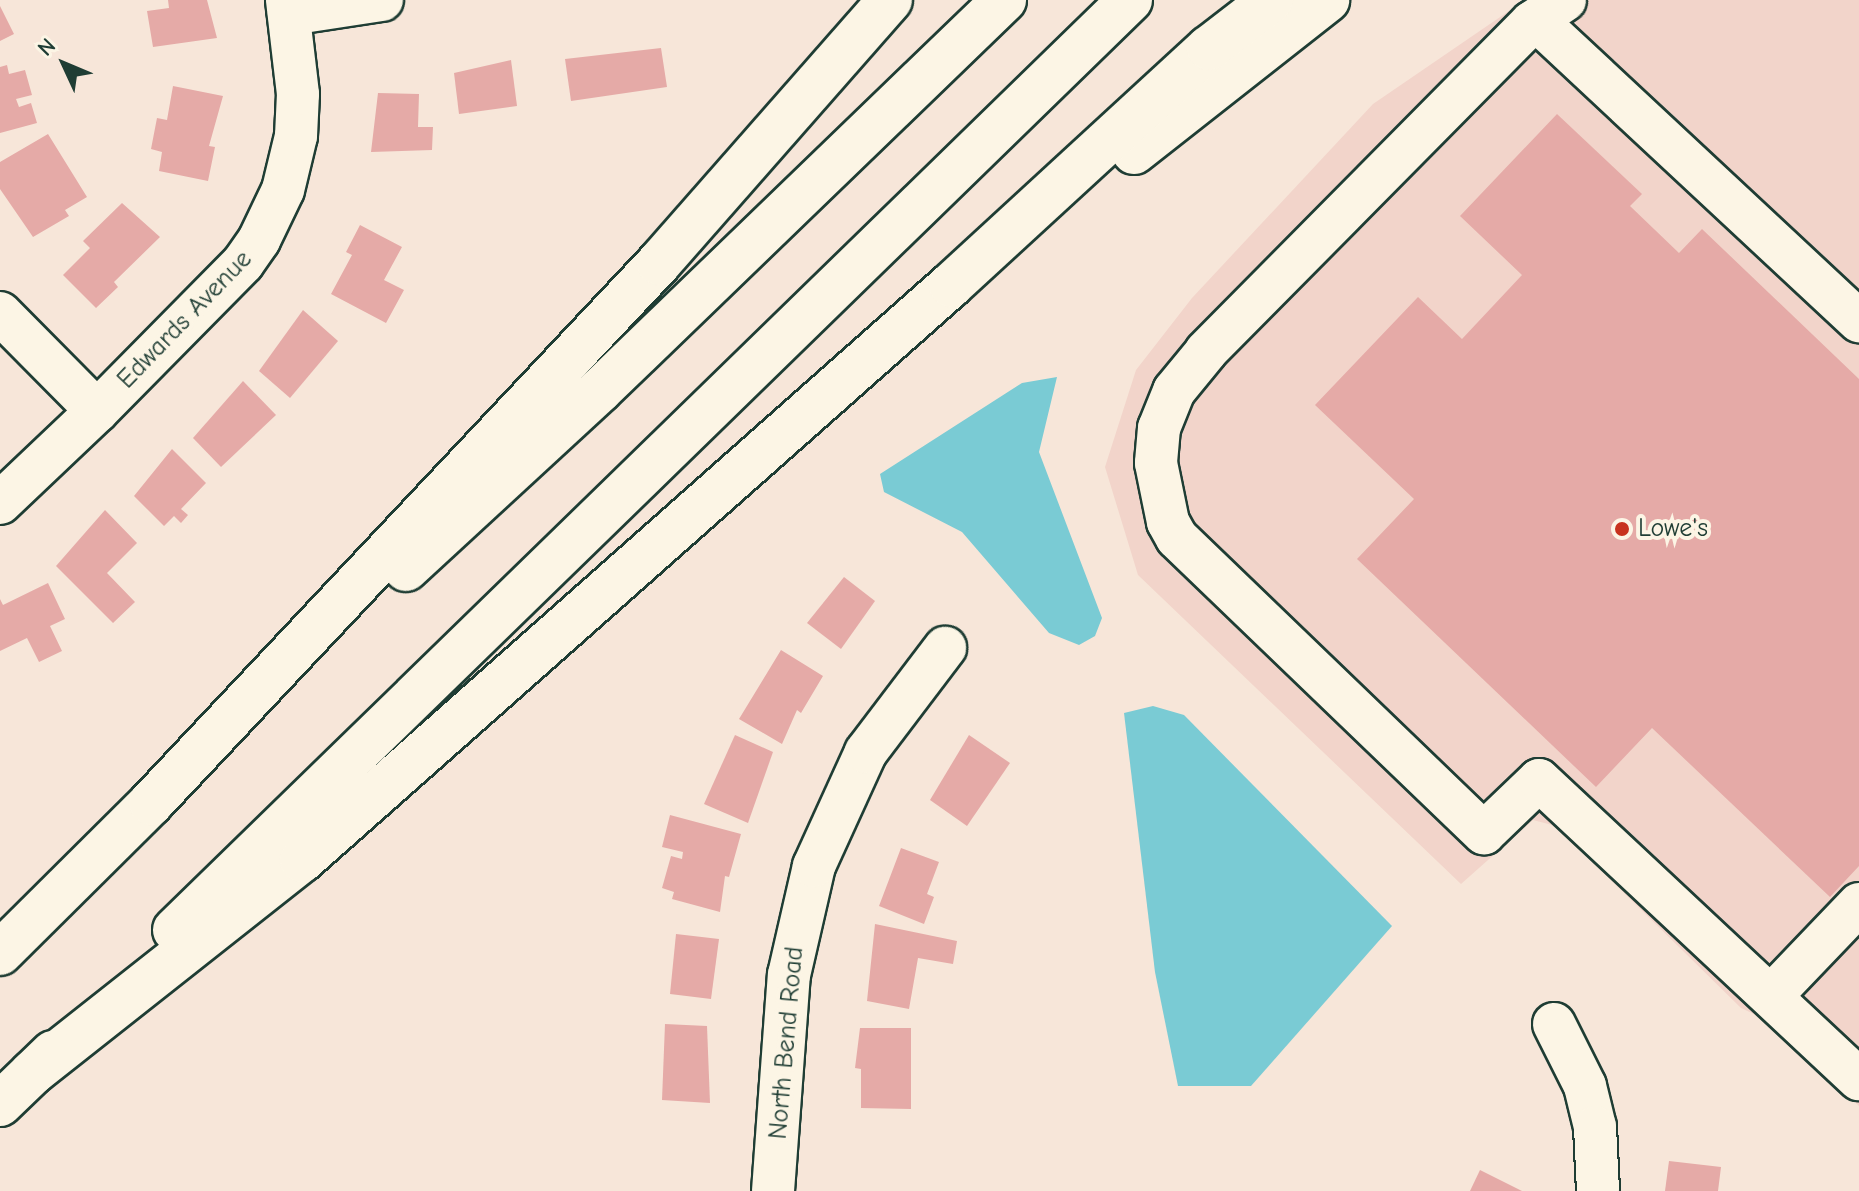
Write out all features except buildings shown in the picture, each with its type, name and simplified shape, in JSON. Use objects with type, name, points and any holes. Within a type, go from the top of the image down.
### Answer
[{"type":"highway","points":[[0,953],[151,803],[659,263],[890,0]]},
{"type":"highway","points":[[151,803],[599,391],[1004,0]]},
{"type":"highway","points":[[0,1104],[422,685],[1130,0]]},
{"type":"highway","points":[[32,1073],[302,860],[951,285],[1209,48],[1271,0]]},
{"type":"highway","points":[[951,285],[1061,208],[1327,0]]},
{"type":"street","points":[[288,7],[382,0]]},
{"type":"street","name":"Edwards Avenue","points":[[0,503],[97,411],[243,263],[265,228],[283,190],[296,136],[298,94],[288,7]]},
{"type":"street","points":[[1859,321],[1550,10],[1206,352],[1174,391],[1159,428],[1156,463],[1164,508],[1177,538],[1484,833],[1539,780],[1859,1079]]},
{"type":"street","points":[[0,313],[97,411]]},
{"type":"street","name":"North Bend Road","points":[[773,1191],[789,975],[814,866],[866,752],[945,648]]},
{"type":"street","points":[[1772,995],[1859,904]]},
{"type":"street","points":[[1554,1024],[1585,1086],[1595,1127],[1598,1191]]},
{"type":"shaded area","points":[[1525,0],[1859,0],[1859,1106],[1769,1021],[1741,1008],[1556,826],[1533,820],[1461,884],[1138,575],[1105,467],[1136,370],[1192,298],[1373,104]]},
{"type":"water","points":[[1057,377],[1039,452],[1102,618],[1095,636],[1079,645],[1049,633],[962,532],[884,492],[880,474],[1022,383]]},
{"type":"water","points":[[1153,706],[1184,715],[1392,926],[1251,1086],[1178,1086],[1155,972],[1124,713]]},
{"type":"place","name":"Lowe's","points":[[1622,529]]}]
